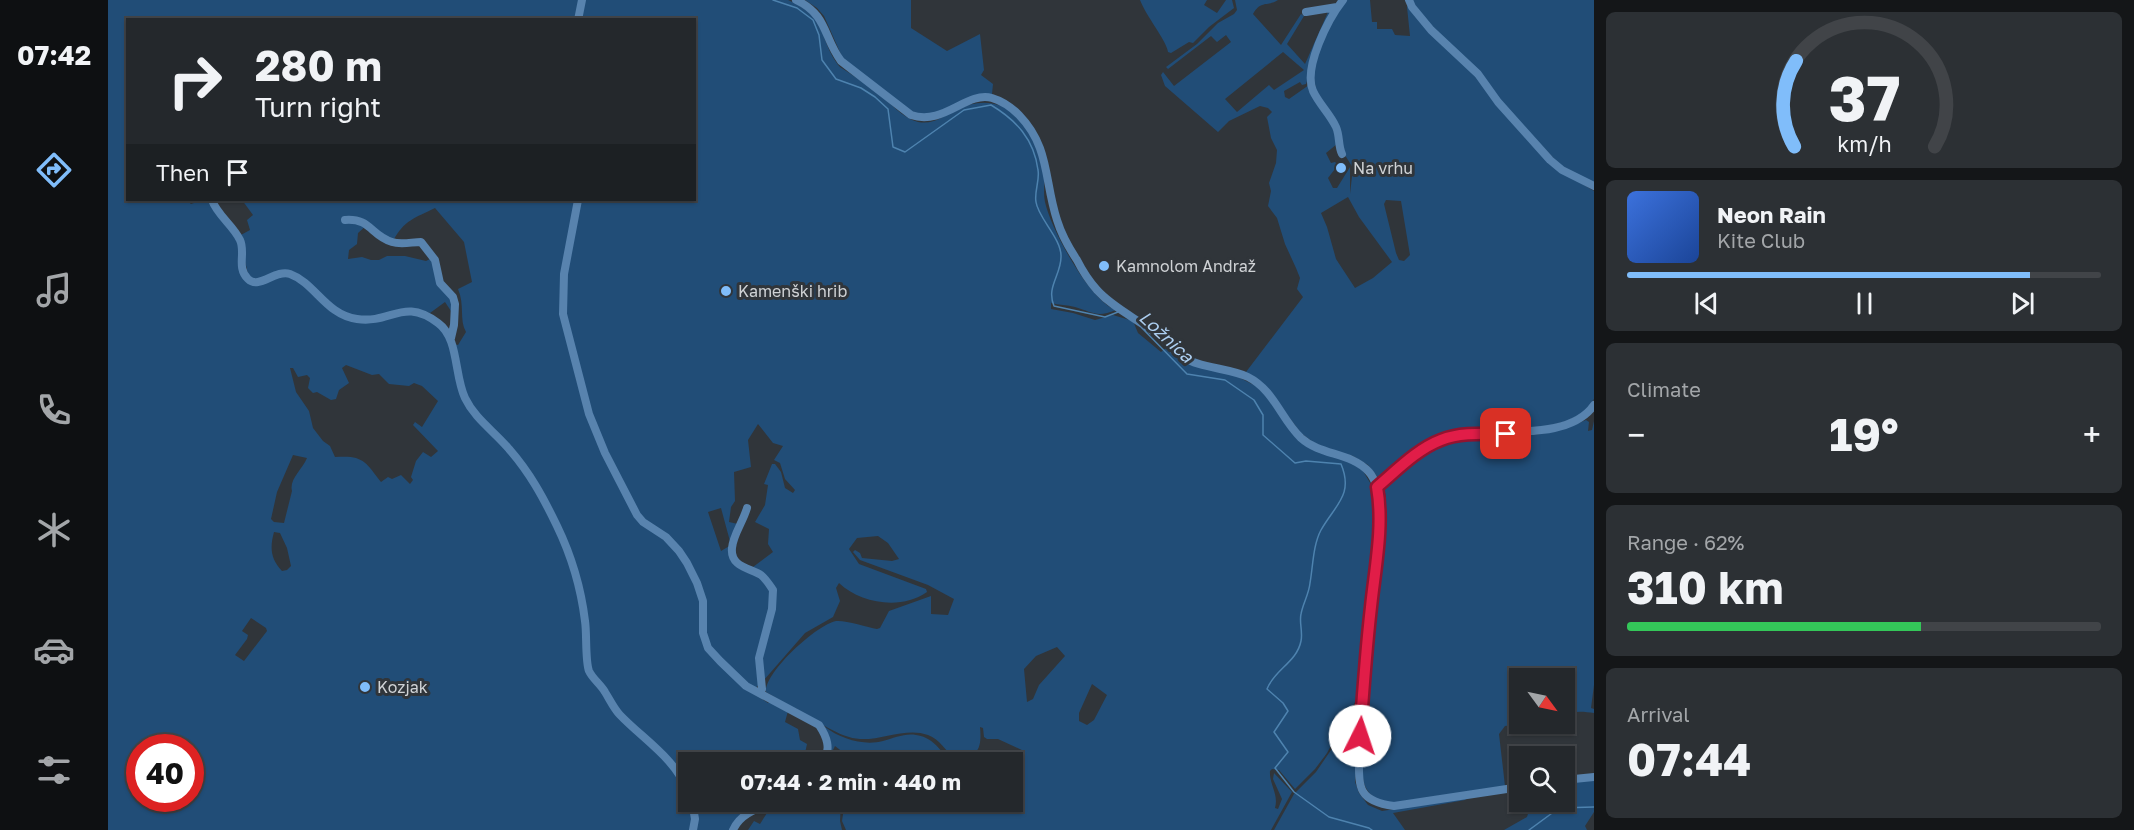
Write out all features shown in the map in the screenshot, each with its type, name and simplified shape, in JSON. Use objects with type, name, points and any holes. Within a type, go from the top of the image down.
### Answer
[{"type":"street","points":[[578,18],[582,0]]},
{"type":"street","points":[[796,0],[808,5],[817,13],[841,61],[911,115],[920,118],[933,117],[976,99],[991,97],[1016,112],[1036,135],[1047,168],[1050,197],[1057,222],[1077,261],[1097,290],[1161,337],[1183,358],[1234,372],[1259,384],[1300,438],[1314,447],[1355,461],[1369,472],[1377,487],[1380,506],[1362,702],[1359,784],[1365,795],[1376,803],[1394,806],[1509,789]]},
{"type":"street","points":[[1409,0],[1431,30],[1478,74],[1498,102],[1550,160],[1562,170],[1594,186]]},
{"type":"street","points":[[1306,12],[1340,3]]},
{"type":"street","points":[[1340,3],[1313,61],[1310,79],[1312,89],[1337,129],[1342,154]]},
{"type":"street","points":[[212,201],[240,239],[241,268],[247,279],[252,282],[260,282],[280,273],[291,274],[329,306],[344,315],[356,319],[372,319],[410,310],[423,313],[450,334],[458,381],[465,399],[482,423],[508,447],[533,478],[558,528],[579,587],[585,622],[588,670],[618,713],[669,761],[678,773]]},
{"type":"street","points":[[578,201],[564,274],[563,314],[589,414],[604,453],[637,515],[643,522],[666,537],[687,563],[703,601],[703,633],[708,648],[746,686],[819,725],[828,744],[828,752]]},
{"type":"street","points":[[345,220],[360,220],[381,237],[394,243],[421,242],[425,246],[435,260],[440,283],[453,297],[455,304],[451,339]]},
{"type":"street","points":[[1377,487],[1417,454],[1440,440],[1454,436],[1550,429],[1579,420],[1594,405]]},
{"type":"street","points":[[747,508],[731,550],[738,564],[761,576],[772,590],[772,609],[760,647],[762,689]]},
{"type":"street","points":[[1575,779],[1594,777]]},
{"type":"street","points":[[693,830],[694,812]]},
{"type":"street","points":[[733,830],[740,819],[751,812]]},
{"type":"shaded area","points":[[108,0],[581,0],[576,18],[126,18],[126,201],[187,201],[191,204],[195,201],[211,201],[241,246],[247,280],[251,284],[260,283],[280,274],[293,276],[331,308],[348,318],[375,320],[400,314],[423,315],[435,321],[446,333],[445,335],[458,345],[466,332],[458,289],[472,282],[464,242],[435,208],[406,224],[393,241],[380,236],[368,224],[358,233],[357,244],[349,250],[348,259],[362,257],[379,260],[387,256],[405,256],[426,261],[432,258],[438,281],[453,301],[452,320],[451,311],[445,302],[430,313],[406,309],[376,317],[362,318],[339,311],[305,282],[288,272],[280,271],[259,281],[249,278],[239,236],[250,230],[247,220],[253,215],[243,201],[576,201],[561,274],[561,316],[574,361],[576,379],[599,445],[633,514],[644,525],[668,541],[689,570],[701,602],[702,636],[707,649],[733,678],[762,696],[762,699],[768,703],[771,701],[788,711],[785,722],[798,729],[800,740],[807,744],[805,752],[678,752],[678,770],[673,762],[623,716],[605,689],[604,692],[618,716],[661,754],[678,774],[678,812],[691,812],[691,830],[108,830]],"holes":[[[346,365],[372,375],[379,374],[389,384],[409,386],[414,383],[422,386],[438,401],[422,427],[415,422],[413,425],[438,451],[431,457],[423,452],[416,461],[411,477],[413,480],[410,484],[401,475],[392,479],[388,477],[381,482],[367,464],[358,458],[335,457],[330,446],[313,428],[309,411],[296,392],[290,368],[293,368],[298,377],[307,375],[310,378],[308,388],[313,393],[317,392],[331,400],[336,399],[339,390],[349,383],[342,368]],[[293,455],[307,458],[292,482],[284,523],[274,522],[271,519],[277,492]],[[274,532],[280,533],[287,548],[291,566],[282,571],[275,562],[272,552]],[[251,618],[267,631],[244,661],[235,655],[247,639],[248,635],[242,631]]]},
{"type":"shaded area","points":[[584,0],[788,0],[811,14],[822,30],[828,47],[840,67],[912,120],[924,123],[934,121],[976,103],[1004,107],[1020,119],[1036,144],[1043,169],[1045,202],[1063,246],[1095,293],[1116,310],[1099,314],[1051,303],[1051,309],[1095,320],[1113,315],[1133,321],[1138,333],[1161,352],[1167,347],[1256,386],[1298,438],[1354,464],[1363,471],[1372,486],[1375,534],[1359,695],[1327,753],[1295,789],[1279,770],[1270,771],[1276,798],[1275,808],[1278,809],[1282,799],[1273,779],[1274,773],[1292,792],[1271,830],[846,830],[842,821],[843,812],[1023,812],[1024,751],[998,739],[987,739],[984,737],[983,728],[980,727],[980,740],[976,752],[949,752],[936,739],[912,732],[869,739],[852,738],[828,728],[766,692],[773,673],[782,662],[805,640],[827,624],[840,621],[877,629],[880,628],[889,611],[931,596],[931,614],[948,615],[954,599],[928,585],[860,560],[853,552],[855,550],[862,558],[892,561],[899,559],[888,543],[878,536],[857,538],[849,549],[859,564],[926,589],[927,592],[906,601],[882,602],[859,596],[839,583],[836,588],[840,601],[833,617],[805,633],[764,680],[760,659],[775,591],[753,567],[773,552],[768,544],[769,529],[755,522],[765,505],[768,485],[764,484],[772,464],[775,464],[781,472],[785,488],[793,493],[795,490],[785,479],[780,463],[774,460],[783,446],[773,443],[758,424],[748,440],[751,467],[734,472],[735,501],[731,507],[729,522],[738,524],[735,555],[739,562],[758,575],[773,596],[759,646],[760,683],[755,689],[716,655],[706,637],[705,605],[688,563],[639,516],[613,467],[591,412],[565,314],[566,275],[580,201],[696,201],[696,18],[580,18]],"holes":[[[721,508],[731,545],[721,551],[708,512]],[[1057,647],[1065,656],[1039,685],[1033,699],[1027,702],[1024,669],[1036,656]],[[1092,684],[1107,695],[1094,720],[1087,725],[1079,721],[1079,713]]]},
{"type":"shaded area","points":[[805,0],[911,0],[911,28],[947,51],[980,34],[984,70],[981,75],[993,84],[992,94],[985,94],[933,115],[913,113],[843,59],[824,16]]},
{"type":"shaded area","points":[[1140,0],[1207,0],[1204,5],[1217,13],[1226,0],[1232,0],[1234,8],[1193,43],[1189,42],[1171,53],[1168,52]]},
{"type":"shaded area","points":[[1235,0],[1278,0],[1262,5],[1253,14],[1281,45],[1301,14],[1304,16],[1287,44],[1305,64],[1328,12],[1331,14],[1306,84],[1302,85],[1300,82],[1284,91],[1285,97],[1289,99],[1309,85],[1331,120],[1337,144],[1326,153],[1331,163],[1335,162],[1338,165],[1328,178],[1333,188],[1337,188],[1350,167],[1350,194],[1353,168],[1343,152],[1341,135],[1318,98],[1312,70],[1333,17],[1344,0],[1370,0],[1372,22],[1377,22],[1377,29],[1392,29],[1395,35],[1410,36],[1407,7],[1409,5],[1474,74],[1549,164],[1594,191],[1594,399],[1585,412],[1567,421],[1540,428],[1455,434],[1380,480],[1368,465],[1353,456],[1328,449],[1301,433],[1282,408],[1246,372],[1303,297],[1297,289],[1300,278],[1285,244],[1277,218],[1268,206],[1271,191],[1269,183],[1276,163],[1277,150],[1271,138],[1267,117],[1272,112],[1260,106],[1229,121],[1218,132],[1165,86],[1161,75],[1163,72],[1174,86],[1231,42],[1226,35],[1217,42],[1211,36],[1168,69],[1166,67],[1237,10]],"holes":[[[1283,52],[1304,70],[1274,90],[1269,85],[1237,112],[1225,99]],[[1348,197],[1359,217],[1392,262],[1373,278],[1355,288],[1336,259],[1321,213]],[[1386,200],[1401,201],[1410,255],[1404,261],[1399,260],[1396,253],[1384,204]]]},
{"type":"shaded area","points":[[1412,0],[1594,0],[1594,183],[1560,165],[1422,17]]},
{"type":"shaded area","points":[[1586,420],[1589,422],[1588,431],[1592,430],[1594,421],[1594,685],[1591,708],[1594,709],[1594,713],[1575,712],[1575,668],[1509,668],[1509,725],[1505,726],[1499,734],[1505,786],[1392,803],[1374,797],[1365,786],[1362,751],[1386,498],[1384,488],[1396,474],[1426,452],[1450,440],[1465,437],[1505,438],[1536,435]]},
{"type":"shaded area","points":[[1357,712],[1355,782],[1359,793],[1368,805],[1382,811],[1467,798],[1393,813],[1405,830],[1274,830],[1294,794],[1316,772]]},
{"type":"shaded area","points":[[825,727],[845,738],[868,743],[916,735],[929,740],[943,752],[843,752],[835,746],[831,750]]},
{"type":"shaded area","points":[[1594,779],[1594,812],[1585,826],[1587,830],[1504,830],[1527,817],[1529,812],[1575,812],[1575,781]]},
{"type":"shaded area","points":[[693,812],[748,812],[732,830],[694,830]]},
{"type":"shaded area","points":[[840,812],[842,830],[748,830],[754,821],[760,824],[767,813]]},
{"type":"waterway","name":"Ložnica","points":[[773,0],[797,8],[813,20],[819,35],[822,60],[836,79],[861,88],[888,109],[893,147],[905,152],[964,110],[991,105],[1016,124],[1028,140],[1036,159],[1038,208],[1060,250],[1060,263],[1052,293],[1054,306],[1105,317],[1118,312]]},
{"type":"waterway","name":"Ložnica","points":[[1142,328],[1187,374],[1225,380],[1254,400],[1263,415],[1263,435],[1295,463],[1306,461],[1341,464],[1345,484],[1344,492],[1316,542],[1309,587],[1300,620],[1299,648],[1270,682],[1267,689],[1283,703],[1288,711],[1274,732],[1288,752],[1275,768],[1294,792],[1329,817],[1372,830]]},
{"type":"waterway","name":"Ložnica","points":[[1529,830],[1559,808],[1594,807]]},
{"type":"place","name":"Na vrhu","points":[[1341,168]]},
{"type":"place","name":"Kamnolom Andraž","points":[[1104,266]]},
{"type":"place","name":"Kamenški hrib","points":[[726,291]]},
{"type":"place","name":"Kozjak","points":[[365,687]]},
{"type":"route","points":[[1360,736],[1378,541],[1380,506],[1377,487],[1417,454],[1440,440],[1454,436],[1506,434]]}]
